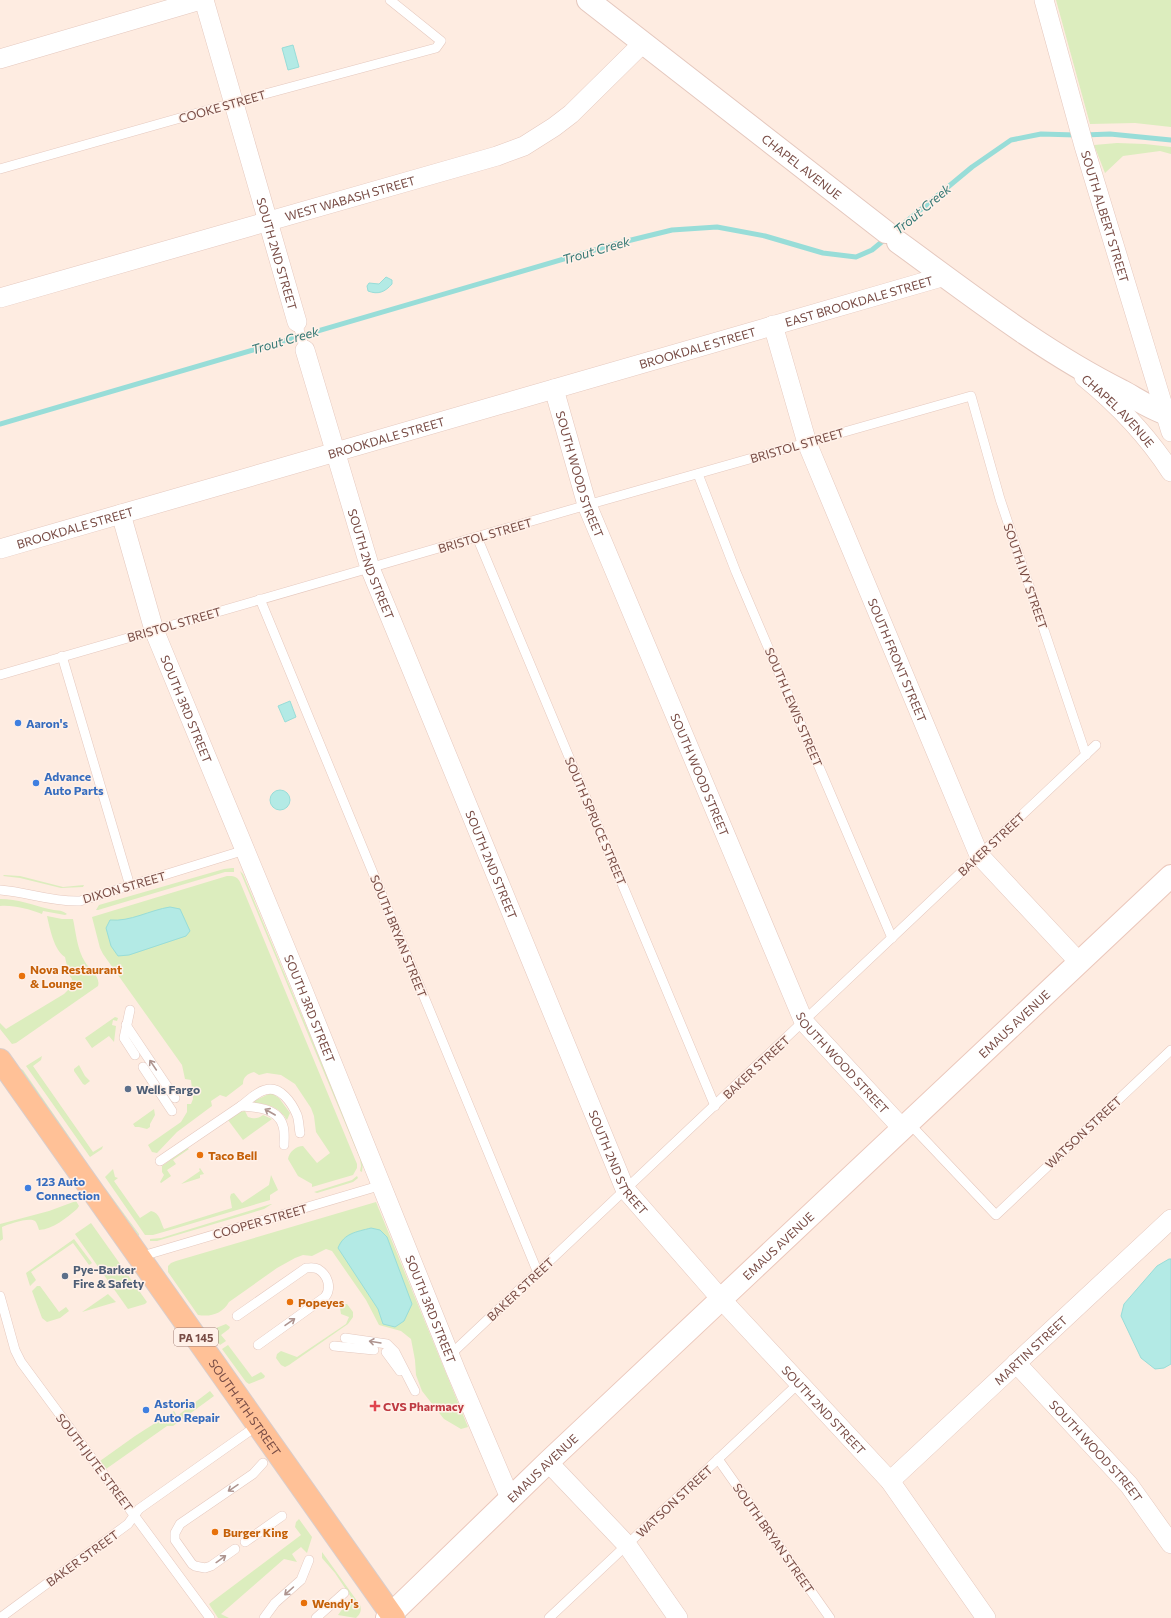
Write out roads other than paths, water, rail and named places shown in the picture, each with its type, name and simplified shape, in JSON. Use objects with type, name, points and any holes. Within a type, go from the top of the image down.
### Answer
[{"type":"main road","name":"CHAPEL AVENUE","points":[[588,0],[892,237],[1018,329],[1104,382],[1170,420]]},
{"type":"main road","name":"EMAUS AVENUE","points":[[391,1617],[510,1498],[1171,876]]},
{"type":"main road","name":"SOUTH 4TH STREET","points":[[0,1060],[258,1425],[391,1617]]},
{"type":"street","points":[[0,59],[201,0]]},
{"type":"street","name":"SOUTH 2ND STREET","points":[[204,0],[297,322]]},
{"type":"street","name":"SOUTH ALBERT STREET","points":[[1044,0],[1084,146],[1170,420]]},
{"type":"street","name":"WEST WABASH STREET","points":[[0,298],[497,156],[524,146],[571,114],[643,43]]},
{"type":"street","name":"EAST BROOKDALE STREET","points":[[773,326],[945,276]]},
{"type":"street","name":"BROOKDALE STREET","points":[[0,549],[773,326]]},
{"type":"street","name":"SOUTH FRONT STREET","points":[[773,326],[807,443],[979,855],[1079,962]]},
{"type":"street","name":"CHAPEL AVENUE","points":[[1018,329],[1084,377],[1114,404],[1144,435],[1171,472]]},
{"type":"street","name":"SOUTH 2ND STREET","points":[[305,350],[370,568],[625,1189],[721,1299],[890,1481],[986,1618]]},
{"type":"street","name":"SOUTH WOOD STREET","points":[[554,389],[587,505],[804,1022],[905,1125]]},
{"type":"street","name":"SOUTH 3RD STREET","points":[[121,514],[154,630],[246,850],[450,1355],[510,1498]]},
{"type":"street","name":"MARTIN STREET","points":[[890,1481],[1171,1219]]},
{"type":"street","name":"SOUTH WOOD STREET","points":[[1016,1363],[1129,1485],[1171,1544]]},
{"type":"street","points":[[548,1462],[626,1545],[678,1618]]},
{"type":"lane","name":"COOKE STREET","points":[[0,169],[234,102],[436,48],[441,41],[390,0]]},
{"type":"lane","name":"SOUTH 2ND STREET","points":[[297,322],[305,350]]},
{"type":"lane","name":"BRISTOL STREET","points":[[0,675],[587,505],[971,396]]},
{"type":"lane","name":"SOUTH IVY STREET","points":[[971,396],[1000,499],[1086,755]]},
{"type":"lane","name":"SOUTH LEWIS STREET","points":[[698,474],[736,572],[892,938]]},
{"type":"lane","name":"SOUTH SPRUCE STREET","points":[[477,537],[715,1106]]},
{"type":"lane","name":"SOUTH BRYAN STREET","points":[[260,600],[538,1273]]},
{"type":"lane","points":[[62,656],[130,886]]},
{"type":"lane","name":"BAKER STREET","points":[[450,1355],[1096,745]]},
{"type":"lane","name":"DIXON STREET","points":[[0,890],[18,891],[46,899],[66,901],[86,899],[246,850]]},
{"type":"lane","points":[[130,1010],[124,1038],[135,1055]]},
{"type":"lane","points":[[126,1025],[175,1098]]},
{"type":"lane","name":"WATSON STREET","points":[[996,1215],[1171,1050]]},
{"type":"lane","points":[[143,1067],[172,1111]]},
{"type":"lane","points":[[160,1161],[262,1090],[277,1090],[284,1095],[297,1115],[300,1133]]},
{"type":"lane","points":[[241,1106],[266,1109],[274,1113],[280,1120],[283,1127],[284,1145]]},
{"type":"lane","name":"SOUTH WOOD STREET","points":[[905,1125],[996,1215]]},
{"type":"lane","name":"COOPER STREET","points":[[140,1257],[382,1185]]},
{"type":"lane","points":[[237,1316],[306,1268],[313,1267],[319,1269],[324,1275],[329,1285],[328,1294],[258,1345]]},
{"type":"lane","name":"SOUTH JUTE STREET","points":[[0,1296],[15,1350],[21,1362],[210,1618]]},
{"type":"lane","points":[[345,1338],[387,1344],[395,1352],[415,1391],[386,1352]]},
{"type":"lane","points":[[334,1346],[374,1350]]},
{"type":"lane","name":"WATSON STREET","points":[[549,1618],[799,1383]]},
{"type":"lane","name":"BAKER STREET","points":[[0,1618],[128,1524],[139,1508],[258,1425]]},
{"type":"lane","name":"SOUTH BRYAN STREET","points":[[718,1459],[830,1618]]},
{"type":"lane","points":[[235,1549],[211,1566],[206,1568],[199,1567],[192,1564],[175,1540],[175,1534],[180,1524],[253,1474],[263,1463]]},
{"type":"lane","points":[[245,1542],[282,1516]]},
{"type":"lane","points":[[264,1618],[275,1603],[301,1580],[309,1560]]},
{"type":"lane","points":[[316,1618],[344,1593]]},
{"type":"water","points":[[293,45],[299,67],[288,70],[282,48]]},
{"type":"water","points":[[386,277],[392,280],[392,284],[387,289],[378,293],[368,291],[367,286],[369,283],[379,284]]},
{"type":"water","points":[[290,701],[296,717],[285,722],[278,706]]},
{"type":"water","points":[[280,790],[287,793],[290,800],[287,807],[280,810],[273,807],[270,800],[273,793]]},
{"type":"water","points":[[170,907],[180,909],[190,931],[186,936],[129,955],[118,956],[111,946],[106,928],[110,920],[132,918]]},
{"type":"water","points":[[371,1228],[380,1230],[387,1237],[412,1304],[404,1321],[395,1327],[383,1324],[378,1309],[338,1248],[347,1236]]},
{"type":"water","points":[[1171,1259],[1171,1364],[1164,1368],[1155,1369],[1141,1358],[1121,1316],[1124,1304],[1157,1266]]},
{"type":"waterway","name":"Trout Creek","points":[[0,424],[615,244],[672,230],[717,227],[765,236],[823,253],[856,257],[872,250],[972,167],[1011,140],[1041,134],[1076,135]]},
{"type":"waterway","name":"Trout Creek","points":[[1084,135],[1110,134],[1171,140]]},
{"type":"place","name":"Aaron's","points":[[18,723]]},
{"type":"place","name":"Advance Auto Parts","points":[[36,783]]},
{"type":"place","name":"Nova Restaurant & Lounge","points":[[22,976]]},
{"type":"place","name":"Wells Fargo","points":[[128,1089]]},
{"type":"place","name":"Taco Bell","points":[[200,1155]]},
{"type":"place","name":"123 Auto Connection","points":[[28,1188]]},
{"type":"place","name":"Pye-Barker Fire & Safety","points":[[65,1276]]},
{"type":"place","name":"Popeyes","points":[[290,1302]]},
{"type":"place","name":"CVS Pharmacy","points":[[375,1406]]},
{"type":"place","name":"Astoria Auto Repair","points":[[146,1410]]},
{"type":"place","name":"Burger King","points":[[215,1532]]},
{"type":"place","name":"Wendy's","points":[[304,1603]]}]
